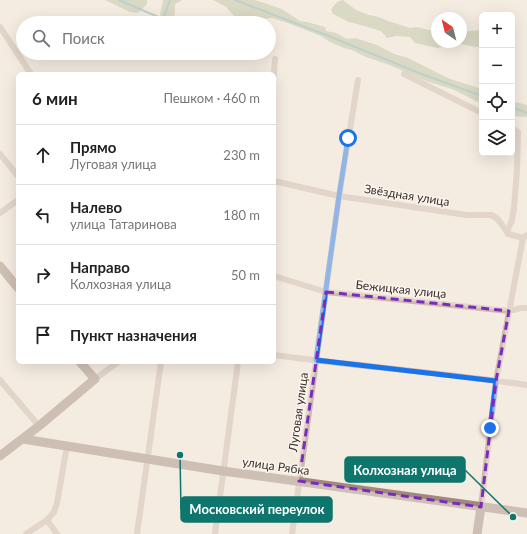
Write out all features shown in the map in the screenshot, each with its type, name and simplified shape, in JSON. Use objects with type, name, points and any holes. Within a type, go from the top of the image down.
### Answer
[{"type":"main road","points":[[0,266],[16,286]]},
{"type":"main road","points":[[0,456],[23,439],[94,380],[82,364]]},
{"type":"main road","name":"улица Рябка","points":[[23,439],[223,471],[527,513]]},
{"type":"main road","points":[[477,534],[481,507]]},
{"type":"street","points":[[0,27],[16,51]]},
{"type":"street","points":[[22,60],[30,72]]},
{"type":"street","points":[[274,72],[275,60]]},
{"type":"street","points":[[404,74],[479,112]]},
{"type":"street","name":"Луговая улица","points":[[292,534],[339,196],[358,80]]},
{"type":"street","points":[[481,507],[496,381],[525,236],[508,234],[514,208],[517,170],[518,132],[515,130]]},
{"type":"street","points":[[0,154],[16,174]]},
{"type":"street","name":"Звёздная улица","points":[[276,181],[339,196],[467,215],[491,214],[498,219],[508,234]]},
{"type":"street","points":[[0,213],[16,201]]},
{"type":"street","name":"Бежицкая улица","points":[[276,277],[326,292],[509,311],[527,308]]},
{"type":"street","points":[[276,355],[527,386]]},
{"type":"street","points":[[94,380],[115,364]]},
{"type":"street","points":[[137,534],[161,364]]},
{"type":"street","points":[[215,534],[238,364]]},
{"type":"street","points":[[0,380],[39,426]]},
{"type":"street","points":[[26,534],[47,520],[54,512],[68,446]]},
{"type":"street","points":[[47,520],[57,534]]},
{"type":"highlighted area","points":[[326,292],[509,311],[496,381],[481,507],[299,481]]},
{"type":"green space","points":[[105,0],[147,0],[147,4],[138,13],[130,12]]},
{"type":"green space","points":[[163,0],[182,0],[175,4],[174,16],[160,15]]},
{"type":"green space","points":[[213,0],[255,0],[282,9],[300,21],[325,27],[326,31],[336,33],[347,39],[355,38],[377,45],[394,54],[408,58],[450,79],[479,88],[479,102],[452,89],[429,82],[344,48],[321,36],[276,19],[276,16],[234,16],[226,7]]},
{"type":"green space","points":[[343,0],[356,10],[369,15],[410,28],[417,27],[431,30],[431,46],[415,43],[410,37],[396,36],[387,38],[381,31],[349,22],[333,14],[331,10],[333,6],[337,2]]},
{"type":"green space","points":[[479,30],[479,47],[467,45],[467,31]]},
{"type":"green space","points":[[515,102],[527,105],[527,117],[515,116]]},
{"type":"waterway","points":[[119,0],[156,16]]},
{"type":"waterway","points":[[164,16],[170,0]]},
{"type":"waterway","points":[[235,0],[419,73],[479,95]]},
{"type":"waterway","points":[[515,108],[527,113]]},
{"type":"place","name":"Московский переулок","points":[[180,455]]},
{"type":"place","name":"Колхозная улица","points":[[513,517]]},
{"type":"route","points":[[348,138],[316,360],[496,381],[490,428]]}]
